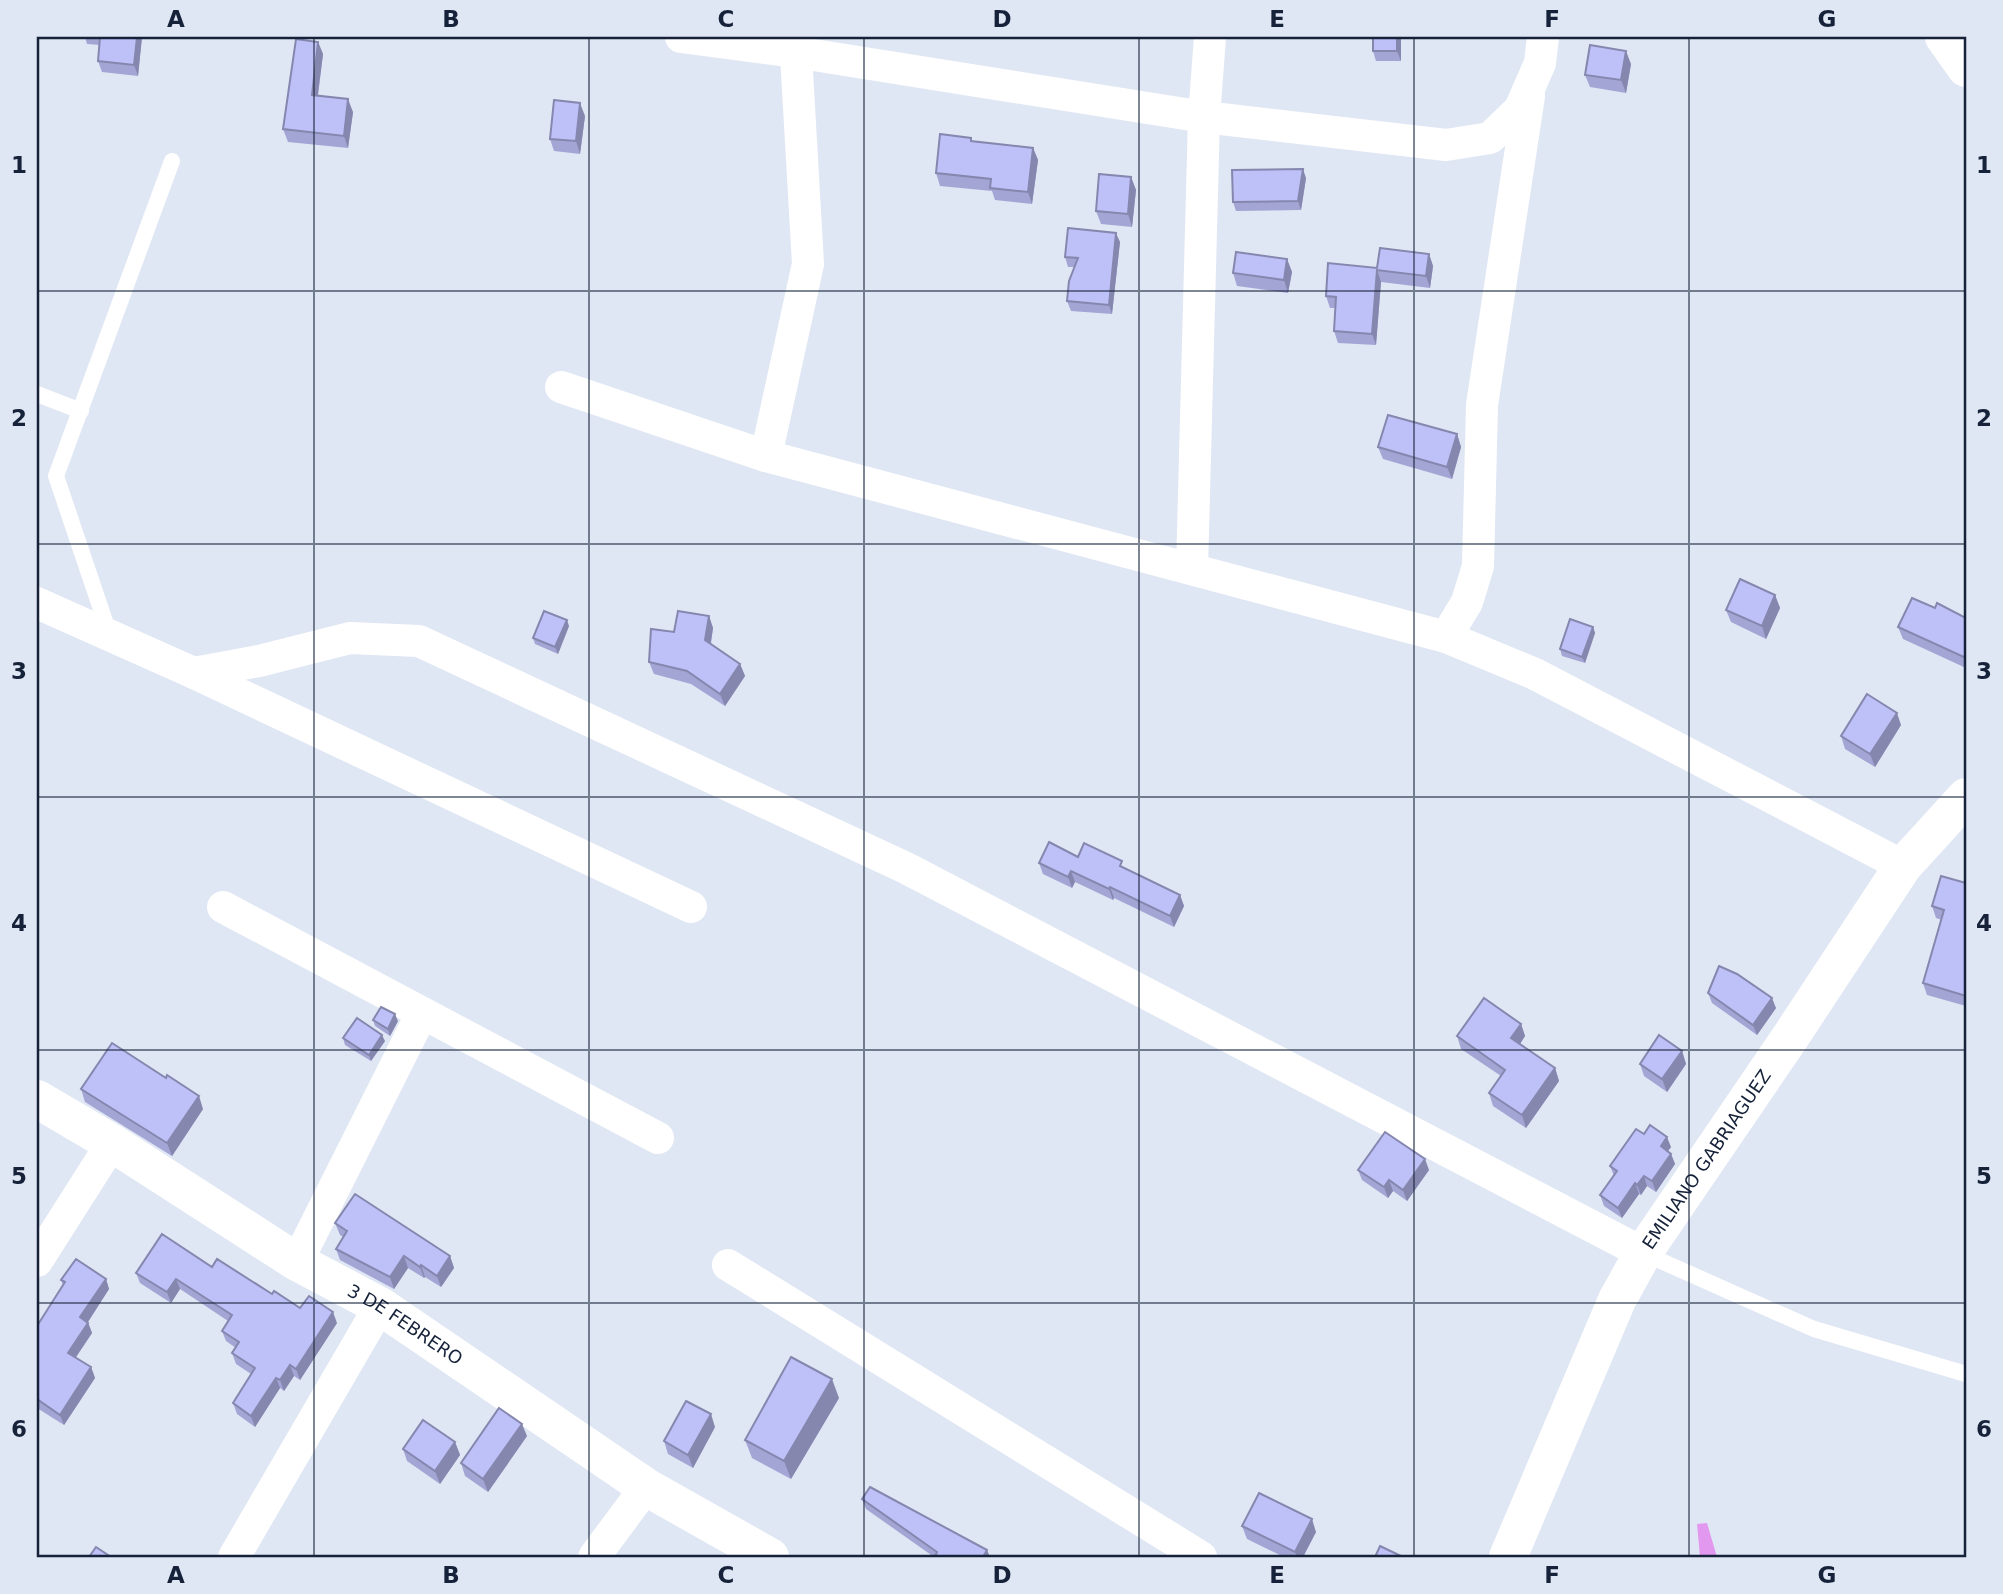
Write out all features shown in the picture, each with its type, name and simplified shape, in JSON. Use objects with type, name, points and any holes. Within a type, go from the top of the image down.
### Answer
[{"type":"main road","points":[[1944,37],[1966,68]]},
{"type":"main road","name":"EMILIANO GABRIAGUEZ","points":[[1508,1557],[1617,1300],[1643,1253],[1903,866],[1966,797]]},
{"type":"main road","name":"3 DE FEBRERO","points":[[37,1099],[112,1143],[297,1262],[380,1306],[646,1487],[770,1557]]},
{"type":"street","points":[[681,37],[795,44],[1204,117],[1446,145],[1490,138],[1520,109],[1540,63],[1543,37]]},
{"type":"street","points":[[1192,569],[1204,117],[1210,37]]},
{"type":"street","points":[[766,456],[808,264],[795,44]]},
{"type":"street","points":[[1446,637],[1467,602],[1478,566],[1482,405],[1530,84]]},
{"type":"street","points":[[561,387],[766,456],[1446,637],[1535,674],[1903,866]]},
{"type":"street","points":[[37,603],[194,673],[691,907]]},
{"type":"street","points":[[194,673],[259,661],[350,638],[419,640],[906,868],[1643,1253]]},
{"type":"street","points":[[223,907],[658,1138]]},
{"type":"street","points":[[297,1262],[422,1013]]},
{"type":"street","points":[[37,1261],[112,1143]]},
{"type":"street","points":[[728,1265],[1201,1557]]},
{"type":"street","points":[[234,1557],[380,1306]]},
{"type":"street","points":[[594,1557],[646,1487]]},
{"type":"lane","points":[[110,635],[56,476],[172,161]]},
{"type":"lane","points":[[37,394],[81,411]]},
{"type":"lane","points":[[1643,1253],[1814,1329],[1966,1374]]},
{"type":"shaded area","points":[[1707,1523],[1717,1557],[1700,1557],[1697,1524]]},
{"type":"building","points":[[100,37],[137,37],[134,65],[98,61]]},
{"type":"building","points":[[1373,37],[1397,37],[1397,51],[1373,51]]},
{"type":"building","points":[[296,39],[318,42],[312,95],[348,99],[344,136],[283,129]]},
{"type":"building","points":[[1590,45],[1626,51],[1621,80],[1585,75]]},
{"type":"building","points":[[554,100],[580,103],[576,141],[550,139]]},
{"type":"building","points":[[940,134],[971,138],[971,141],[1033,148],[1028,192],[990,188],[991,179],[936,173]]},
{"type":"building","points":[[1303,169],[1298,201],[1233,202],[1232,170]]},
{"type":"building","points":[[1099,174],[1131,177],[1128,214],[1096,211]]},
{"type":"building","points":[[1068,228],[1116,233],[1109,305],[1067,301],[1069,281],[1078,258],[1065,257]]},
{"type":"building","points":[[1380,248],[1429,254],[1426,276],[1377,270],[1372,334],[1334,331],[1336,297],[1326,296],[1328,263],[1377,268]]},
{"type":"building","points":[[1236,252],[1287,259],[1284,280],[1233,273]]},
{"type":"building","points":[[1388,415],[1457,434],[1447,467],[1378,447]]},
{"type":"building","points":[[1740,579],[1775,595],[1762,626],[1726,610]]},
{"type":"building","points":[[1912,598],[1935,608],[1937,603],[1966,618],[1966,658],[1898,627]]},
{"type":"building","points":[[544,611],[567,620],[555,647],[533,638]]},
{"type":"building","points":[[678,611],[709,616],[705,640],[740,664],[720,694],[687,671],[649,662],[651,629],[674,632]]},
{"type":"building","points":[[1570,619],[1593,627],[1582,657],[1560,649]]},
{"type":"building","points":[[1867,694],[1897,713],[1870,754],[1841,736]]},
{"type":"building","points":[[1049,842],[1078,857],[1084,843],[1122,861],[1120,866],[1180,895],[1170,916],[1071,871],[1068,877],[1039,863]]},
{"type":"building","points":[[1941,876],[1966,883],[1966,996],[1923,983],[1944,910],[1932,906]]},
{"type":"building","points":[[1719,966],[1737,974],[1772,998],[1753,1025],[1708,993]]},
{"type":"building","points":[[1484,998],[1521,1024],[1511,1038],[1555,1068],[1522,1115],[1489,1093],[1505,1070],[1457,1036]]},
{"type":"building","points":[[381,1007],[395,1014],[388,1029],[373,1020]]},
{"type":"building","points":[[357,1018],[382,1035],[369,1055],[343,1038]]},
{"type":"building","points":[[1659,1035],[1682,1051],[1662,1079],[1640,1064]]},
{"type":"building","points":[[112,1043],[199,1096],[167,1143],[81,1089]]},
{"type":"building","points":[[1650,1125],[1667,1137],[1661,1146],[1671,1154],[1652,1181],[1644,1176],[1637,1185],[1635,1183],[1618,1208],[1600,1195],[1617,1171],[1610,1166],[1636,1129],[1644,1134]]},
{"type":"building","points":[[1385,1132],[1425,1159],[1403,1190],[1389,1180],[1384,1187],[1358,1170]]},
{"type":"building","points":[[355,1194],[450,1256],[437,1276],[404,1256],[390,1277],[336,1249],[347,1231],[335,1223]]},
{"type":"building","points":[[162,1234],[212,1267],[217,1259],[272,1294],[274,1291],[300,1308],[309,1296],[333,1312],[296,1369],[290,1365],[280,1380],[276,1378],[251,1416],[233,1403],[255,1368],[232,1353],[239,1342],[222,1331],[232,1315],[176,1279],[167,1292],[136,1273]]},
{"type":"building","points":[[76,1259],[106,1279],[80,1317],[88,1323],[68,1353],[91,1367],[60,1415],[37,1399],[37,1326],[65,1282],[61,1280]]},
{"type":"building","points":[[791,1357],[832,1379],[784,1461],[745,1440]]},
{"type":"building","points":[[686,1401],[711,1414],[688,1455],[664,1441]]},
{"type":"building","points":[[499,1408],[522,1424],[483,1479],[461,1463]]},
{"type":"building","points":[[423,1420],[455,1442],[435,1471],[403,1449]]},
{"type":"building","points":[[870,1487],[987,1550],[983,1557],[935,1557],[937,1552],[862,1499]]},
{"type":"building","points":[[1259,1493],[1312,1519],[1295,1552],[1242,1526]]},
{"type":"building","points":[[1380,1546],[1403,1557],[1375,1557]]},
{"type":"building","points":[[96,1547],[111,1557],[89,1557]]}]
